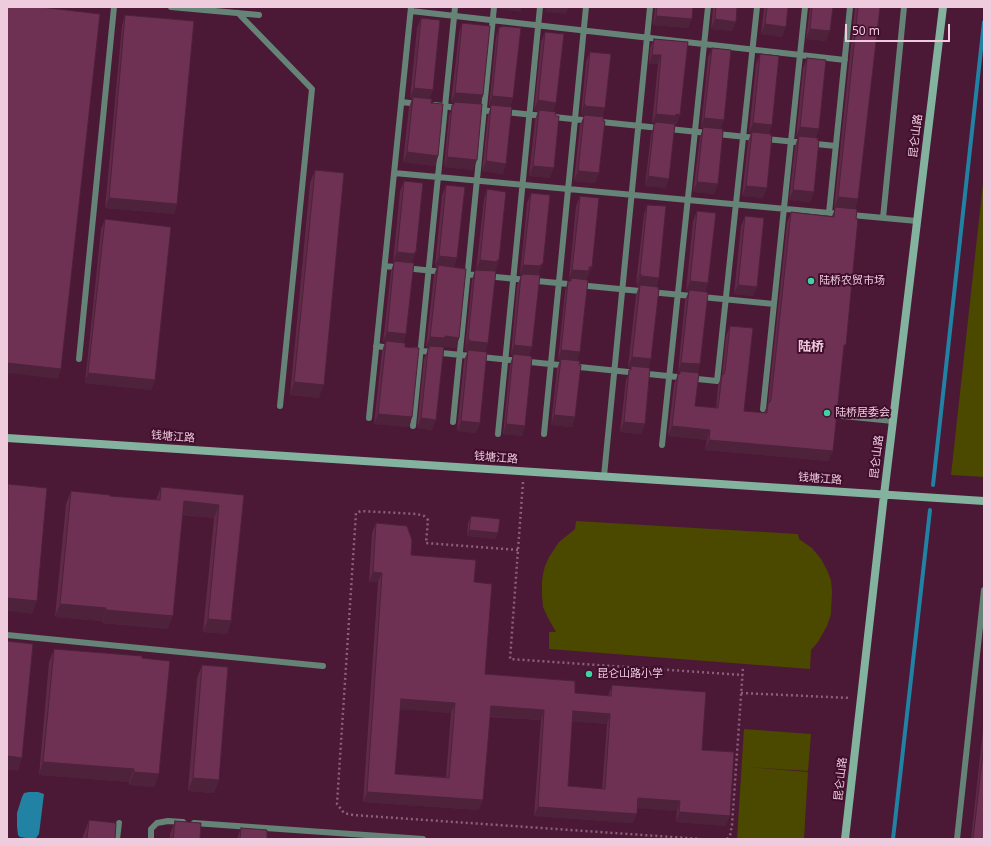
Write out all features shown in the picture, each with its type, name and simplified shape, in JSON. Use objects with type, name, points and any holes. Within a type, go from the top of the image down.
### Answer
[{"type":"street","name":"昆仑山路","points":[[845,839],[884,494],[943,7]]},
{"type":"street","name":"钱塘江路","points":[[7,438],[984,501]]},
{"type":"lane","points":[[79,359],[114,7]]},
{"type":"lane","points":[[171,7],[259,15]]},
{"type":"lane","points":[[413,426],[455,7]]},
{"type":"lane","points":[[453,422],[494,7]]},
{"type":"lane","points":[[498,434],[540,7]]},
{"type":"lane","points":[[544,434],[586,7]]},
{"type":"lane","points":[[604,476],[650,7]]},
{"type":"lane","points":[[662,445],[708,7]]},
{"type":"lane","points":[[406,350],[717,381],[757,7]]},
{"type":"lane","points":[[763,409],[805,7]]},
{"type":"lane","points":[[829,213],[850,7]]},
{"type":"lane","points":[[883,218],[904,7]]},
{"type":"lane","points":[[369,418],[411,9],[454,16],[845,60]]},
{"type":"lane","points":[[238,13],[312,89],[280,406]]},
{"type":"lane","points":[[402,102],[424,104]]},
{"type":"lane","points":[[431,105],[461,108]]},
{"type":"lane","points":[[468,109],[836,146]]},
{"type":"lane","points":[[394,173],[917,221]]},
{"type":"lane","points":[[385,266],[452,272]]},
{"type":"lane","points":[[460,273],[774,304]]},
{"type":"lane","points":[[376,346],[398,349]]},
{"type":"lane","points":[[843,416],[893,421]]},
{"type":"lane","points":[[957,839],[984,590]]},
{"type":"lane","points":[[7,635],[323,666]]},
{"type":"lane","points":[[151,839],[151,829],[157,823],[168,821],[423,839]]},
{"type":"lane","points":[[117,839],[119,822]]},
{"type":"path","points":[[524,471],[510,659],[743,675]]},
{"type":"path","points":[[518,550],[426,543],[428,520],[424,516],[417,514],[360,510],[356,513],[337,804],[344,813],[353,815],[701,839]]},
{"type":"path","points":[[727,839],[730,836],[732,825],[743,667]]},
{"type":"path","points":[[741,693],[861,698]]},
{"type":"shaded area","points":[[984,174],[984,477],[951,475]]},
{"type":"shaded area","points":[[576,521],[798,534],[799,539],[812,548],[821,559],[831,580],[831,614],[827,626],[818,642],[811,650],[810,669],[549,649],[549,632],[556,632],[543,607],[543,574],[549,557],[559,542],[575,529]]},
{"type":"shaded area","points":[[744,729],[811,734],[808,771],[748,767],[808,772],[804,839],[737,839]]},
{"type":"water","points":[[29,792],[44,794],[39,834],[36,838],[32,839],[20,837],[18,835],[17,826],[17,813],[22,797],[24,793]]},
{"type":"building","points":[[7,7],[41,7],[100,14],[61,369],[7,363]]},
{"type":"building","points":[[657,7],[693,7],[692,19],[656,16]]},
{"type":"building","points":[[716,7],[737,7],[736,22],[715,19]]},
{"type":"building","points":[[767,7],[788,7],[786,27],[765,24]]},
{"type":"building","points":[[812,7],[833,7],[830,31],[810,29]]},
{"type":"building","points":[[858,7],[880,7],[858,199],[838,197]]},
{"type":"building","points":[[125,15],[194,21],[177,204],[109,198]]},
{"type":"building","points":[[421,18],[440,20],[433,90],[414,88]]},
{"type":"building","points":[[462,23],[490,26],[483,95],[455,93]]},
{"type":"building","points":[[499,27],[521,28],[513,98],[492,96]]},
{"type":"building","points":[[545,32],[564,34],[556,103],[538,100]]},
{"type":"building","points":[[654,39],[688,42],[680,115],[656,114],[661,55],[652,55]]},
{"type":"building","points":[[712,48],[731,50],[724,120],[704,118]]},
{"type":"building","points":[[590,52],[611,54],[605,108],[585,106],[584,104]]},
{"type":"building","points":[[760,54],[779,56],[772,125],[753,123]]},
{"type":"building","points":[[807,58],[826,60],[819,129],[800,127]]},
{"type":"building","points":[[413,97],[432,99],[431,103],[443,104],[438,156],[407,152]]},
{"type":"building","points":[[454,102],[482,104],[477,160],[447,157],[452,105],[454,105]]},
{"type":"building","points":[[491,105],[512,107],[506,164],[486,161]]},
{"type":"building","points":[[539,110],[556,112],[555,116],[559,116],[554,168],[533,166]]},
{"type":"building","points":[[584,115],[604,117],[603,121],[605,121],[599,173],[578,171]]},
{"type":"building","points":[[655,122],[675,124],[669,179],[648,176]]},
{"type":"building","points":[[703,127],[723,129],[718,184],[697,182]]},
{"type":"building","points":[[752,132],[771,134],[772,136],[767,188],[746,186]]},
{"type":"building","points":[[799,136],[818,138],[817,140],[819,140],[814,192],[793,190]]},
{"type":"building","points":[[315,170],[344,173],[324,385],[294,382]]},
{"type":"building","points":[[404,181],[423,183],[416,252],[414,254],[397,252]]},
{"type":"building","points":[[446,185],[465,187],[457,258],[439,256]]},
{"type":"building","points":[[487,189],[506,192],[499,260],[497,260],[497,262],[480,260]]},
{"type":"building","points":[[531,193],[550,195],[543,264],[541,264],[541,266],[523,265]]},
{"type":"building","points":[[580,196],[599,198],[592,267],[589,267],[589,271],[572,270]]},
{"type":"building","points":[[647,205],[666,206],[659,278],[641,276],[640,273]]},
{"type":"building","points":[[835,207],[857,209],[856,219],[858,219],[846,345],[844,345],[833,451],[709,440],[710,430],[672,426],[678,374],[680,374],[680,371],[699,373],[695,406],[718,408],[722,375],[725,371],[730,326],[753,328],[744,411],[767,413],[768,403],[771,399],[791,212],[834,217]]},
{"type":"building","points":[[697,211],[716,213],[708,283],[690,281]]},
{"type":"building","points":[[745,216],[764,218],[757,287],[738,285]]},
{"type":"building","points":[[105,219],[171,227],[155,380],[88,373]]},
{"type":"building","points":[[394,261],[414,263],[406,334],[387,332]]},
{"type":"building","points":[[438,265],[466,269],[459,338],[445,336],[445,338],[430,337]]},
{"type":"building","points":[[475,270],[496,271],[488,343],[469,341],[468,339]]},
{"type":"building","points":[[522,274],[540,275],[532,347],[514,345]]},
{"type":"building","points":[[571,278],[588,280],[580,352],[561,350],[568,281],[571,281]]},
{"type":"building","points":[[640,285],[658,287],[659,289],[651,359],[632,357]]},
{"type":"building","points":[[689,290],[707,292],[708,294],[700,364],[681,363]]},
{"type":"building","points":[[386,341],[405,343],[405,347],[419,348],[412,417],[378,414]]},
{"type":"building","points":[[429,346],[444,347],[436,420],[421,418]]},
{"type":"building","points":[[468,350],[487,352],[480,423],[461,421]]},
{"type":"building","points":[[513,354],[532,357],[525,426],[506,424]]},
{"type":"building","points":[[561,359],[580,361],[579,365],[581,365],[575,417],[554,415]]},
{"type":"building","points":[[631,366],[650,368],[645,424],[624,422],[629,370],[631,370]]},
{"type":"building","points":[[8,484],[47,488],[37,601],[7,598]]},
{"type":"building","points":[[161,487],[244,495],[231,621],[208,619],[219,505],[184,501],[173,616],[60,604],[71,491],[160,500]]},
{"type":"building","points":[[471,516],[500,519],[498,533],[469,530]]},
{"type":"building","points":[[376,523],[407,526],[412,540],[411,555],[476,560],[474,582],[492,584],[485,674],[575,681],[575,693],[611,696],[612,685],[706,692],[702,750],[734,752],[730,816],[679,812],[680,801],[638,798],[637,814],[538,807],[544,710],[491,706],[483,800],[367,792],[382,573],[373,572]],"holes":[[[401,699],[455,703],[449,778],[395,774]],[[573,711],[610,714],[605,789],[568,786]]]},
{"type":"building","points":[[7,641],[33,644],[22,758],[7,756]]},
{"type":"building","points":[[54,649],[142,656],[142,658],[170,661],[159,774],[134,772],[134,769],[43,762]]},
{"type":"building","points":[[202,665],[228,667],[219,780],[193,778]]},
{"type":"building","points":[[984,743],[984,839],[973,839]]},
{"type":"building","points":[[89,820],[116,823],[115,839],[87,839]]},
{"type":"building","points":[[175,821],[201,823],[200,839],[173,839]]},
{"type":"building","points":[[241,828],[267,830],[267,839],[240,839]]},
{"type":"waterway","points":[[933,485],[984,22]]},
{"type":"waterway","points":[[893,839],[930,510]]},
{"type":"place","name":"陆桥农贸市场","points":[[811,281]]},
{"type":"place","name":"陆桥居委会","points":[[827,413]]},
{"type":"place","name":"昆仑山路小学","points":[[589,674]]},
{"type":"district","name":"陆桥","points":[[811,347]]}]
